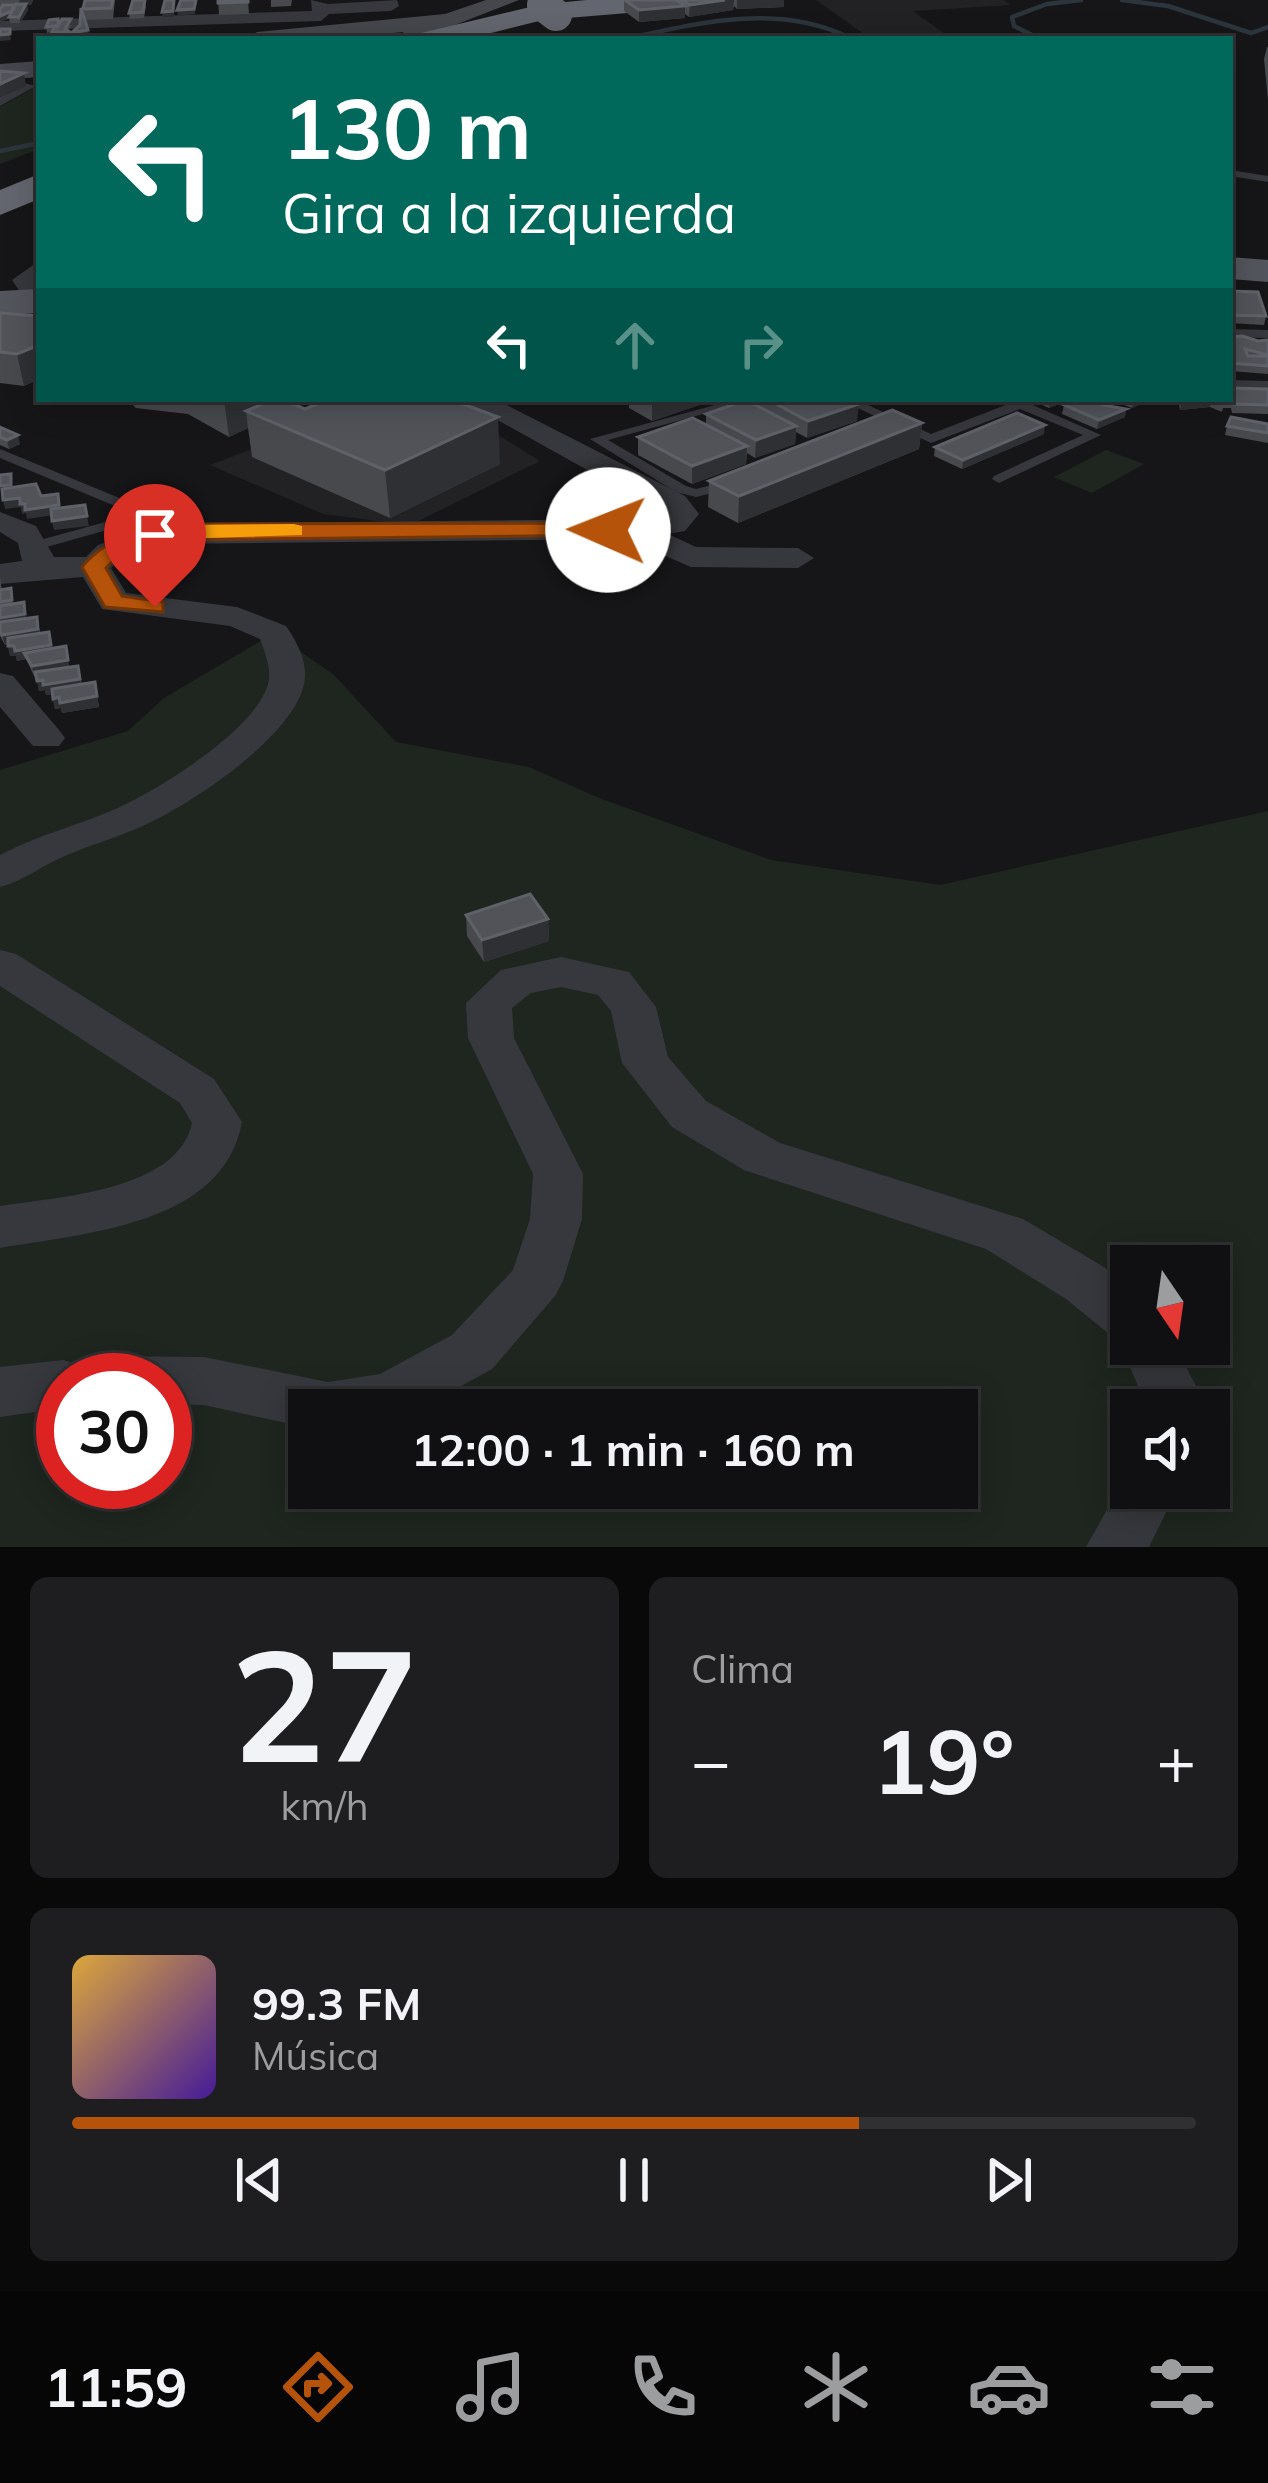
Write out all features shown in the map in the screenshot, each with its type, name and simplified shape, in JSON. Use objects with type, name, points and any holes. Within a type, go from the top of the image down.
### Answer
[{"type":"highway","points":[[414,36],[525,10],[631,0]]},
{"type":"highway","points":[[439,30],[543,12],[689,0]]},
{"type":"highway","points":[[503,2],[547,6],[545,28],[509,36]]},
{"type":"highway","points":[[0,175],[36,168]]},
{"type":"highway","points":[[0,186],[36,168]]},
{"type":"highway","points":[[0,200],[36,184]]},
{"type":"street","points":[[0,9],[114,23],[254,17],[439,30],[503,2]]},
{"type":"street","points":[[0,26],[319,16],[390,3]]},
{"type":"street","points":[[319,16],[364,36]]},
{"type":"street","points":[[0,68],[35,73]]},
{"type":"street","points":[[0,100],[35,73]]},
{"type":"street","points":[[94,567],[109,552],[158,533],[640,529],[674,524],[683,514],[674,503],[480,402]]},
{"type":"street","points":[[554,439],[597,439]]},
{"type":"street","points":[[0,521],[26,531],[39,556]]},
{"type":"street","points":[[640,529],[681,554],[704,559],[799,549]]},
{"type":"street","points":[[0,574],[39,556],[94,567],[114,602],[237,617],[274,633],[287,660],[286,687],[270,717],[191,780],[140,812],[0,874]]},
{"type":"street","points":[[0,684],[46,738]]},
{"type":"street","points":[[0,964],[196,1091],[217,1122],[209,1151],[176,1182],[122,1204],[0,1227]]},
{"type":"street","points":[[192,1381],[328,1407],[390,1397],[472,1352],[536,1281],[556,1219],[558,1174],[491,1038],[489,1003],[517,982],[561,972],[613,982],[633,1006],[646,1063],[689,1114],[762,1157],[1004,1234],[1085,1283],[1110,1305]]},
{"type":"street","points":[[0,1391],[36,1387]]},
{"type":"street","points":[[1117,1547],[1137,1509]]},
{"type":"lane","points":[[1233,173],[1268,179]]},
{"type":"lane","points":[[1233,333],[1268,334]]},
{"type":"lane","points":[[1233,384],[1268,385]]},
{"type":"lane","points":[[597,439],[740,402]]},
{"type":"lane","points":[[851,402],[931,439],[1015,402],[1094,435],[999,479]]},
{"type":"lane","points":[[869,431],[891,422]]},
{"type":"lane","points":[[597,439],[681,489],[716,491],[738,482]]},
{"type":"lane","points":[[0,453],[134,508],[134,518],[119,526],[39,556]]},
{"type":"shaded area","points":[[816,0],[1003,0],[1011,5],[913,11],[948,36],[867,36]]},
{"type":"shaded area","points":[[36,87],[36,150],[0,164],[0,107]]},
{"type":"shaded area","points":[[376,402],[446,402],[540,461],[410,525],[323,514],[210,465]]},
{"type":"shaded area","points":[[1106,450],[1144,464],[1092,493],[1054,477]]},
{"type":"shaded area","points":[[274,633],[334,675],[396,742],[529,767],[599,798],[771,860],[940,885],[1268,811],[1268,1547],[0,1547],[0,770],[128,731],[164,698]]},
{"type":"building","points":[[85,0],[113,0],[111,8],[83,9]]},
{"type":"building","points":[[133,0],[145,0],[143,12],[129,13]]},
{"type":"building","points":[[165,0],[174,0],[173,11],[162,12]]},
{"type":"building","points":[[181,0],[196,0],[194,9],[177,10]]},
{"type":"building","points":[[625,0],[676,0],[685,6],[639,10]]},
{"type":"building","points":[[681,0],[725,0],[690,5]]},
{"type":"building","points":[[16,4],[26,4],[19,17],[9,17]]},
{"type":"building","points":[[13,5],[12,11],[0,16],[0,10]]},
{"type":"building","points":[[81,8],[88,30],[71,33],[80,25]]},
{"type":"building","points":[[58,19],[58,26],[62,19],[71,19],[65,29],[70,32],[52,32],[55,26],[46,27],[49,20]]},
{"type":"building","points":[[0,71],[24,73],[0,84]]},
{"type":"building","points":[[1233,291],[1258,292],[1266,316],[1233,315]]},
{"type":"building","points":[[0,313],[36,316],[36,346],[17,354],[0,352]]},
{"type":"building","points":[[1233,337],[1268,340],[1268,355],[1245,349],[1248,356],[1268,356],[1268,366],[1233,363]]},
{"type":"building","points":[[1233,388],[1268,389],[1268,405],[1234,404]]},
{"type":"building","points":[[267,402],[288,402],[305,409],[321,402],[458,402],[498,417],[385,470],[246,411]]},
{"type":"building","points":[[750,402],[796,426],[756,440],[706,414]]},
{"type":"building","points":[[773,402],[859,404],[808,421]]},
{"type":"building","points":[[1096,402],[1126,409],[1099,420],[1064,405]]},
{"type":"building","points":[[892,410],[922,423],[739,496],[709,481]]},
{"type":"building","points":[[1017,413],[1045,425],[963,460],[935,447]]},
{"type":"building","points":[[1231,417],[1268,424],[1268,433],[1227,426]]},
{"type":"building","points":[[693,418],[747,446],[692,466],[638,437]]},
{"type":"building","points":[[0,427],[18,435],[7,440],[0,437]]},
{"type":"building","points":[[11,474],[11,485],[0,486],[0,475]]},
{"type":"building","points":[[36,484],[41,496],[58,494],[59,505],[25,510],[20,498],[3,500],[2,489]]},
{"type":"building","points":[[85,505],[87,516],[52,521],[51,509]]},
{"type":"building","points":[[11,588],[12,600],[0,602],[0,590]]},
{"type":"building","points":[[24,602],[25,614],[0,618],[0,606]]},
{"type":"building","points":[[37,617],[38,629],[2,635],[0,631],[0,622]]},
{"type":"building","points":[[49,632],[51,645],[15,651],[8,646],[8,638]]},
{"type":"building","points":[[66,646],[68,660],[32,666],[24,653]]},
{"type":"building","points":[[78,666],[80,679],[43,685],[43,680],[37,681],[35,672]]},
{"type":"building","points":[[95,682],[97,696],[60,703],[59,697],[53,699],[52,689]]},
{"type":"building","points":[[530,894],[548,919],[482,940],[466,915]]},
{"type":"waterway","points":[[1034,36],[1014,26],[1012,17],[1047,4],[1081,0]]},
{"type":"waterway","points":[[1122,0],[1168,6],[1251,33],[1268,27]]},
{"type":"waterway","points":[[640,36],[708,22],[764,18],[792,20],[846,36]]},
{"type":"waterway","points":[[0,151],[36,144]]},
{"type":"slow traffic","points":[[173,532],[294,530]]},
{"type":"route","points":[[155,607],[114,602],[94,567],[109,552],[158,533],[608,530]]}]
